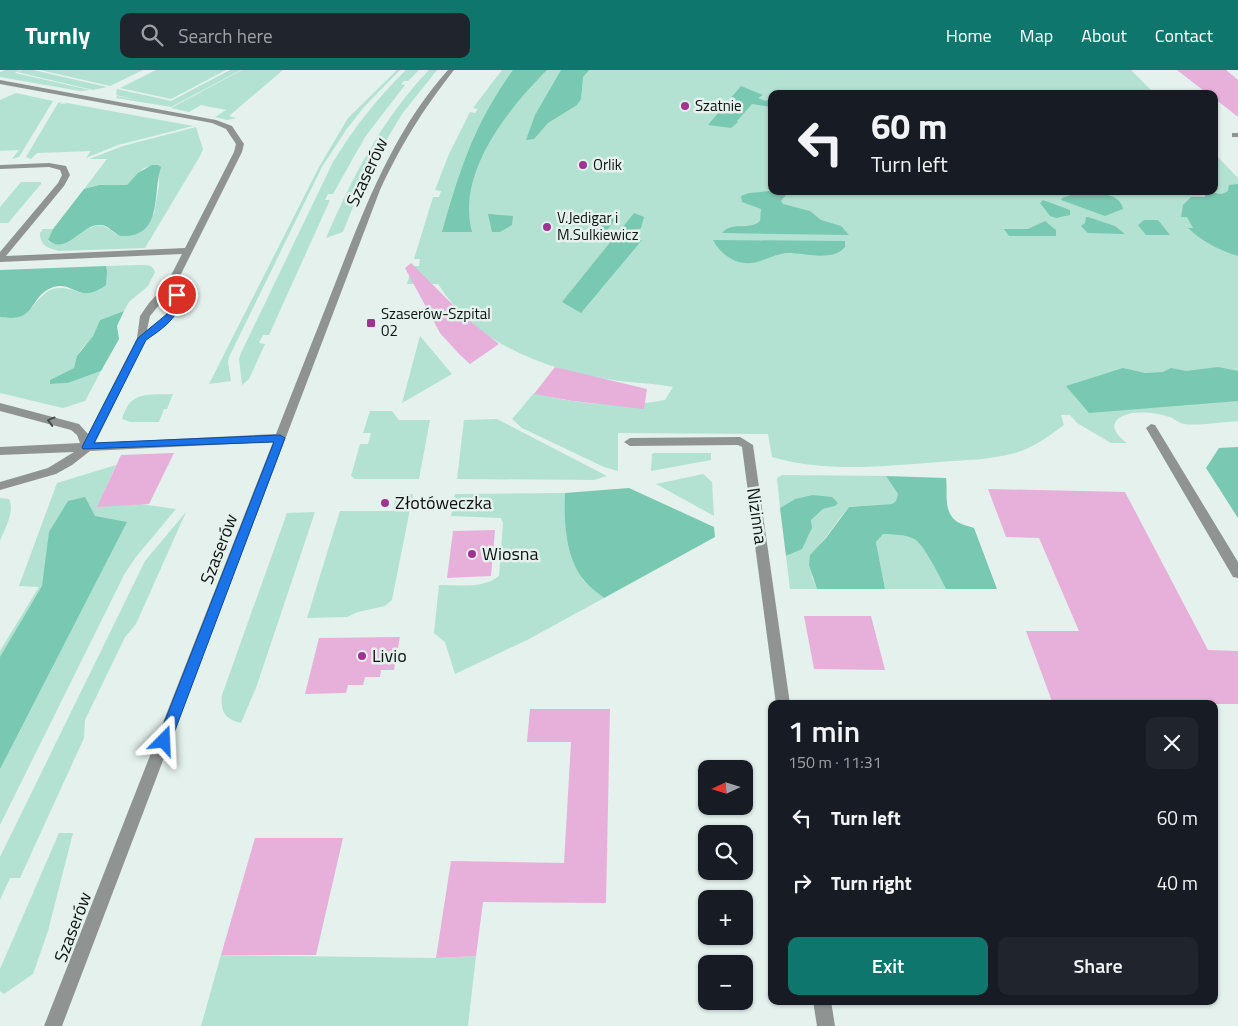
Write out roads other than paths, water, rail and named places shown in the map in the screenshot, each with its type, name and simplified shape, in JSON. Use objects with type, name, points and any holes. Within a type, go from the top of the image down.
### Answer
[{"type":"street","name":"Szaserów","points":[[53,1026],[376,190],[394,151],[415,114],[451,70]]},
{"type":"street","points":[[0,82],[214,122],[230,128],[240,144],[238,152],[170,286],[161,294],[146,316],[142,328],[142,338],[87,447],[68,462],[52,471],[0,486]]},
{"type":"street","points":[[0,167],[49,166],[63,168],[66,175],[61,184],[0,259]]},
{"type":"street","points":[[0,259],[187,252]]},
{"type":"street","points":[[142,338],[158,328],[171,315],[177,304],[177,295],[170,286]]},
{"type":"street","points":[[0,407],[75,427],[82,433],[87,447]]},
{"type":"street","points":[[1151,428],[1238,573]]},
{"type":"street","points":[[0,451],[280,438]]},
{"type":"street","name":"Nizinna","points":[[630,442],[740,441],[747,445],[781,700]]},
{"type":"street","points":[[823,1005],[826,1026]]},
{"type":"place","name":"Szatnie","points":[[685,106]]},
{"type":"place","name":"Orlik","points":[[583,165]]},
{"type":"place","name":"V.Jedigar i M.Sulkiewicz","points":[[547,227]]},
{"type":"place","name":"Szaserów-Szpital 02","points":[[371,323]]},
{"type":"place","name":"Złotóweczka","points":[[385,503]]},
{"type":"place","name":"Wiosna","points":[[472,554]]},
{"type":"place","name":"Livio","points":[[362,656]]}]
